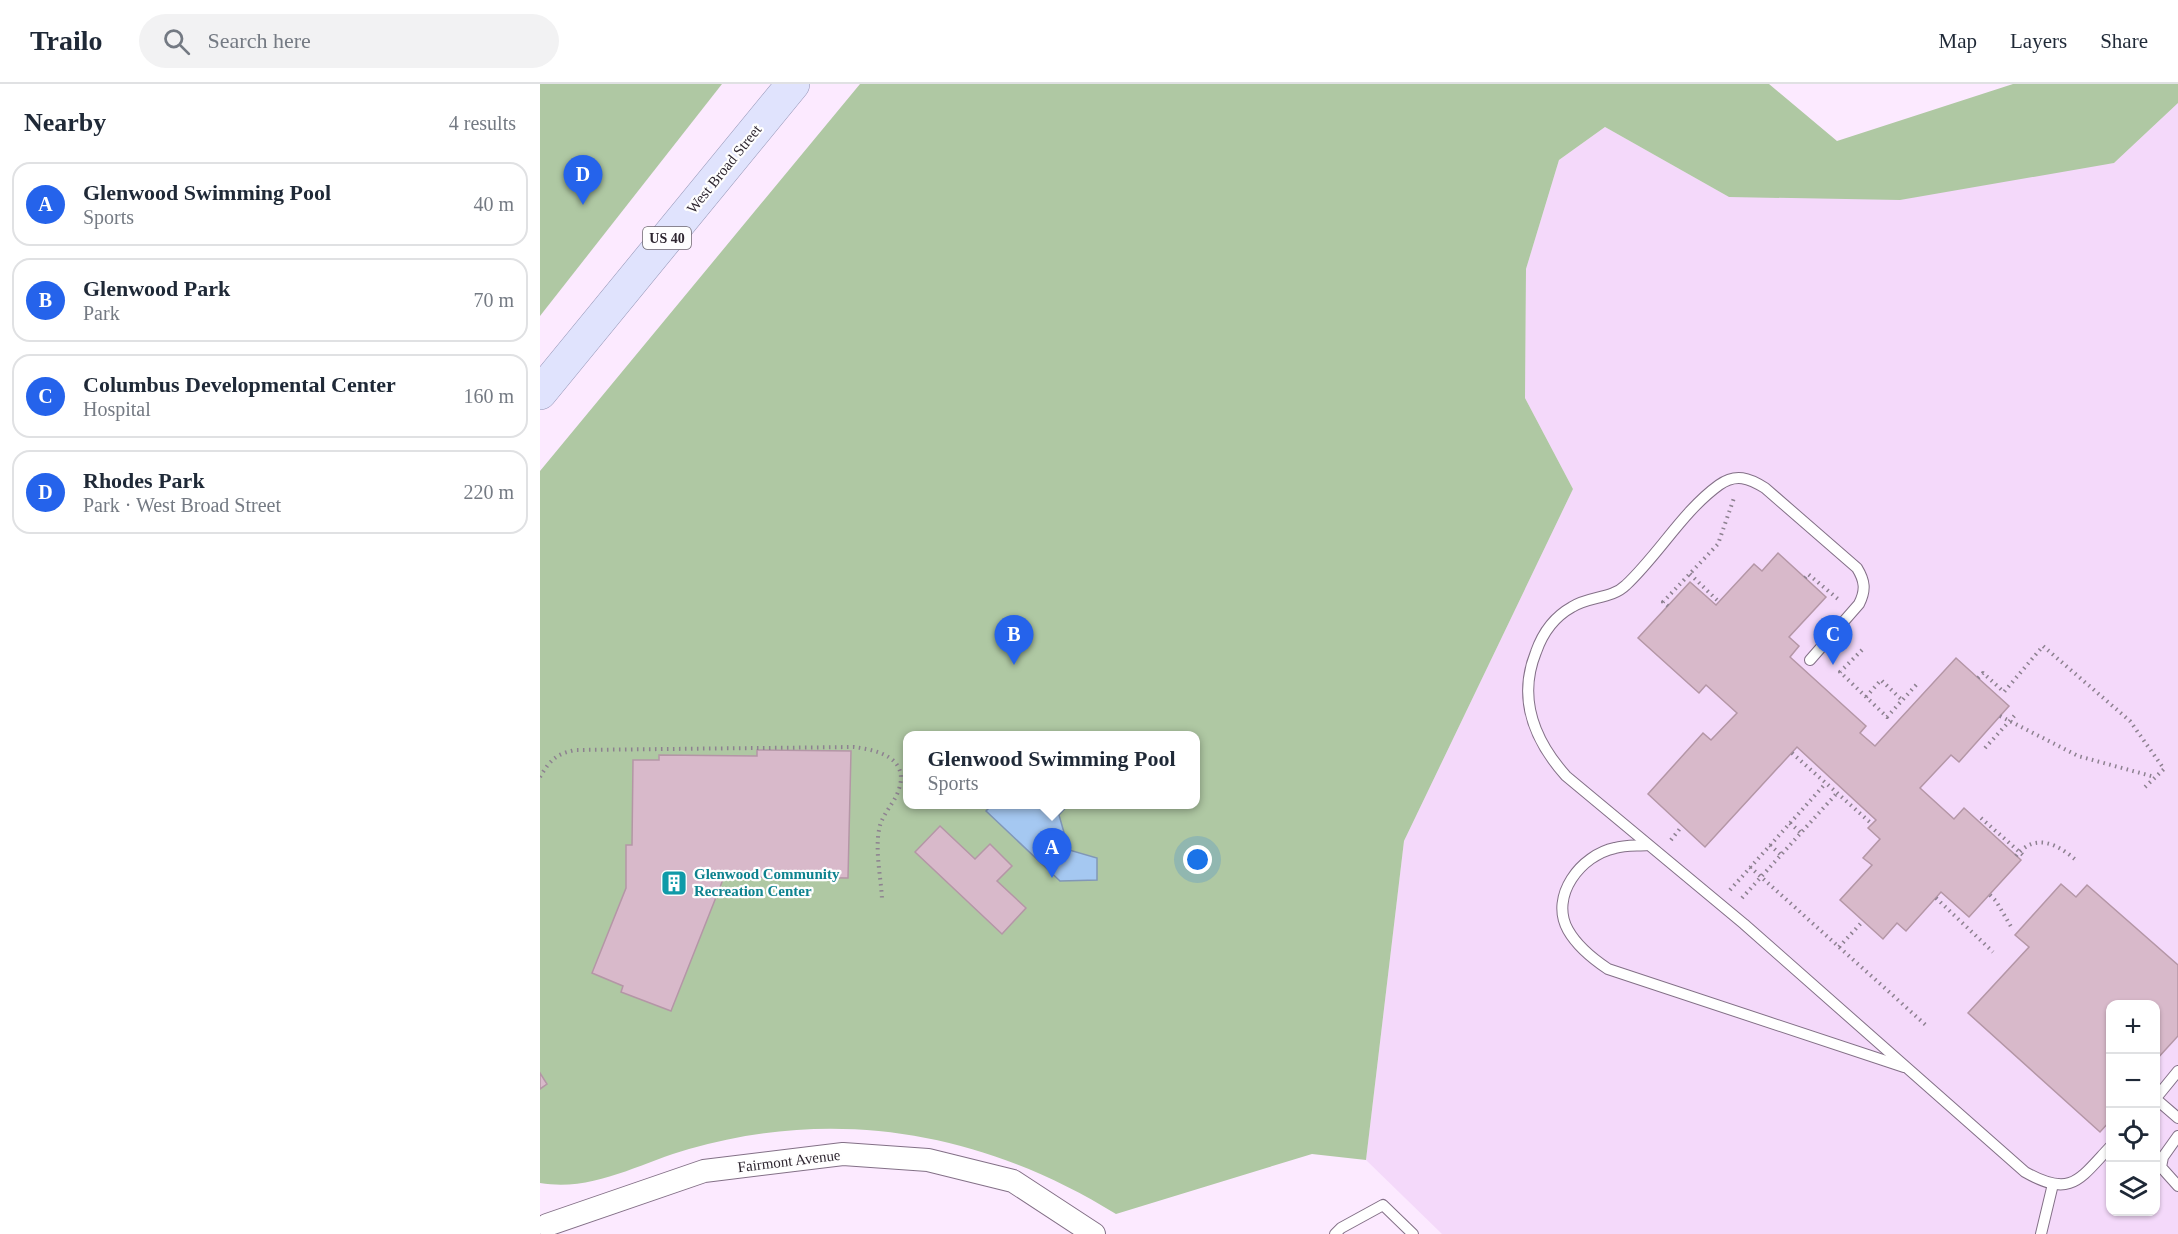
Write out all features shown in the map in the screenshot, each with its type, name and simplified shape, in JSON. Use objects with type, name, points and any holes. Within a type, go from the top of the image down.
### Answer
[{"type":"main road","name":"West Broad Street","points":[[540,393],[793,84]]},
{"type":"street","name":"Fairmont Avenue","points":[[545,1223],[704,1171],[843,1154],[928,1161],[1013,1181],[1094,1234]]},
{"type":"lane","points":[[1810,660],[1852,612],[1865,593],[1864,580],[1857,568],[1765,488],[1750,478],[1733,477],[1720,484],[1702,501],[1624,587],[1572,606],[1552,621],[1540,640],[1530,667],[1526,694],[1532,724],[1547,754],[1566,776],[1730,912],[2025,1172],[2046,1184],[2064,1186],[2082,1178],[2106,1151]]},
{"type":"lane","points":[[1648,845],[1615,848],[1583,864],[1563,895],[1567,928],[1590,957],[1608,969],[1908,1069]]},
{"type":"lane","points":[[2160,1093],[2178,1071]]},
{"type":"lane","points":[[2160,1102],[2178,1118]]},
{"type":"lane","points":[[2178,1136],[2163,1157],[2161,1167],[2178,1186]]},
{"type":"lane","points":[[2041,1234],[2053,1184]]},
{"type":"lane","points":[[1335,1234],[1341,1228],[1383,1205],[1413,1234]]},
{"type":"path","points":[[1668,606],[1664,602],[1718,544],[1741,478]]},
{"type":"path","points":[[1690,574],[1719,602]]},
{"type":"path","points":[[1805,578],[1808,574],[1852,612]]},
{"type":"path","points":[[1978,678],[1983,673],[2004,692],[2043,646],[2130,721],[2164,769],[2144,788]]},
{"type":"path","points":[[1862,650],[1840,672],[1887,717],[1917,684]]},
{"type":"path","points":[[1866,697],[1881,680],[1902,700]]},
{"type":"path","points":[[1985,748],[2016,714]]},
{"type":"path","points":[[2001,716],[2008,722],[2078,756],[2155,777]]},
{"type":"path","points":[[540,777],[549,762],[558,754],[575,750],[854,747],[878,750],[895,760],[900,773],[899,789],[879,829],[882,899]]},
{"type":"path","points":[[1792,753],[1872,824]]},
{"type":"path","points":[[1718,903],[1826,783]]},
{"type":"path","points":[[1730,912],[1837,793]]},
{"type":"path","points":[[1981,818],[2020,854],[2035,843],[2053,843],[2077,861]]},
{"type":"path","points":[[1790,823],[1801,833]]},
{"type":"path","points":[[1770,845],[1781,855]]},
{"type":"path","points":[[1750,867],[1928,1027]]},
{"type":"path","points":[[1990,895],[2013,930]]},
{"type":"path","points":[[1936,898],[1993,952]]},
{"type":"path","points":[[1839,947],[1863,921]]},
{"type":"shaded area","points":[[2178,103],[2178,1234],[1442,1234],[1366,1160],[1404,841],[1573,489],[1525,398],[1526,269],[1559,160],[1605,127],[1729,197],[2114,163]]},
{"type":"green space","points":[[540,84],[722,84],[540,316]]},
{"type":"green space","points":[[860,84],[1769,84],[1837,141],[2013,84],[2178,84],[2178,103],[2114,163],[1900,200],[1729,197],[1605,127],[1559,160],[1526,269],[1525,398],[1573,489],[1404,841],[1366,1160],[1312,1154],[1116,1214],[1066,1186],[1015,1164],[963,1146],[910,1135],[855,1129],[801,1130],[745,1136],[689,1149],[598,1180],[560,1185],[540,1183],[540,471]]},
{"type":"water","points":[[988,809],[1064,809],[1059,815],[1069,850],[1097,858],[1097,880],[1060,881],[986,811]]},
{"type":"building","points":[[1778,553],[1826,597],[1789,637],[1799,646],[1790,657],[1866,726],[1860,733],[1875,746],[1956,658],[2009,706],[1959,762],[1951,755],[1920,788],[1954,819],[1964,808],[2021,860],[1969,917],[1941,892],[1906,931],[1897,923],[1883,939],[1840,900],[1872,865],[1863,858],[1880,839],[1868,828],[1876,820],[1797,747],[1705,847],[1648,794],[1703,733],[1711,740],[1737,713],[1706,685],[1699,693],[1638,638],[1690,582],[1716,605],[1754,564],[1762,571]]},
{"type":"building","name":"Glenwood Community Recreation Center","points":[[757,750],[851,751],[848,878],[724,877],[671,1011],[621,992],[623,986],[592,973],[626,888],[626,845],[632,845],[633,760],[659,760],[659,755],[757,756]]},
{"type":"building","points":[[940,826],[975,859],[990,844],[1012,866],[997,881],[1026,908],[1002,934],[915,852]]},
{"type":"building","points":[[2061,884],[2076,897],[2087,885],[2178,965],[2178,1036],[2160,1056],[2160,1000],[2106,1000],[2106,1125],[2100,1132],[1968,1013],[2029,947],[2015,935]]},
{"type":"building","points":[[540,1073],[547,1084],[540,1089]]},
{"type":"place","name":"Rhodes Park","points":[[583,205]]},
{"type":"place","name":"Glenwood Park","points":[[1014,665]]},
{"type":"place","name":"Columbus Developmental Center","points":[[1833,665]]},
{"type":"place","name":"Glenwood Swimming Pool","points":[[1052,878]]},
{"type":"place","name":"Glenwood Community Recreation Center","points":[[674,883]]}]
